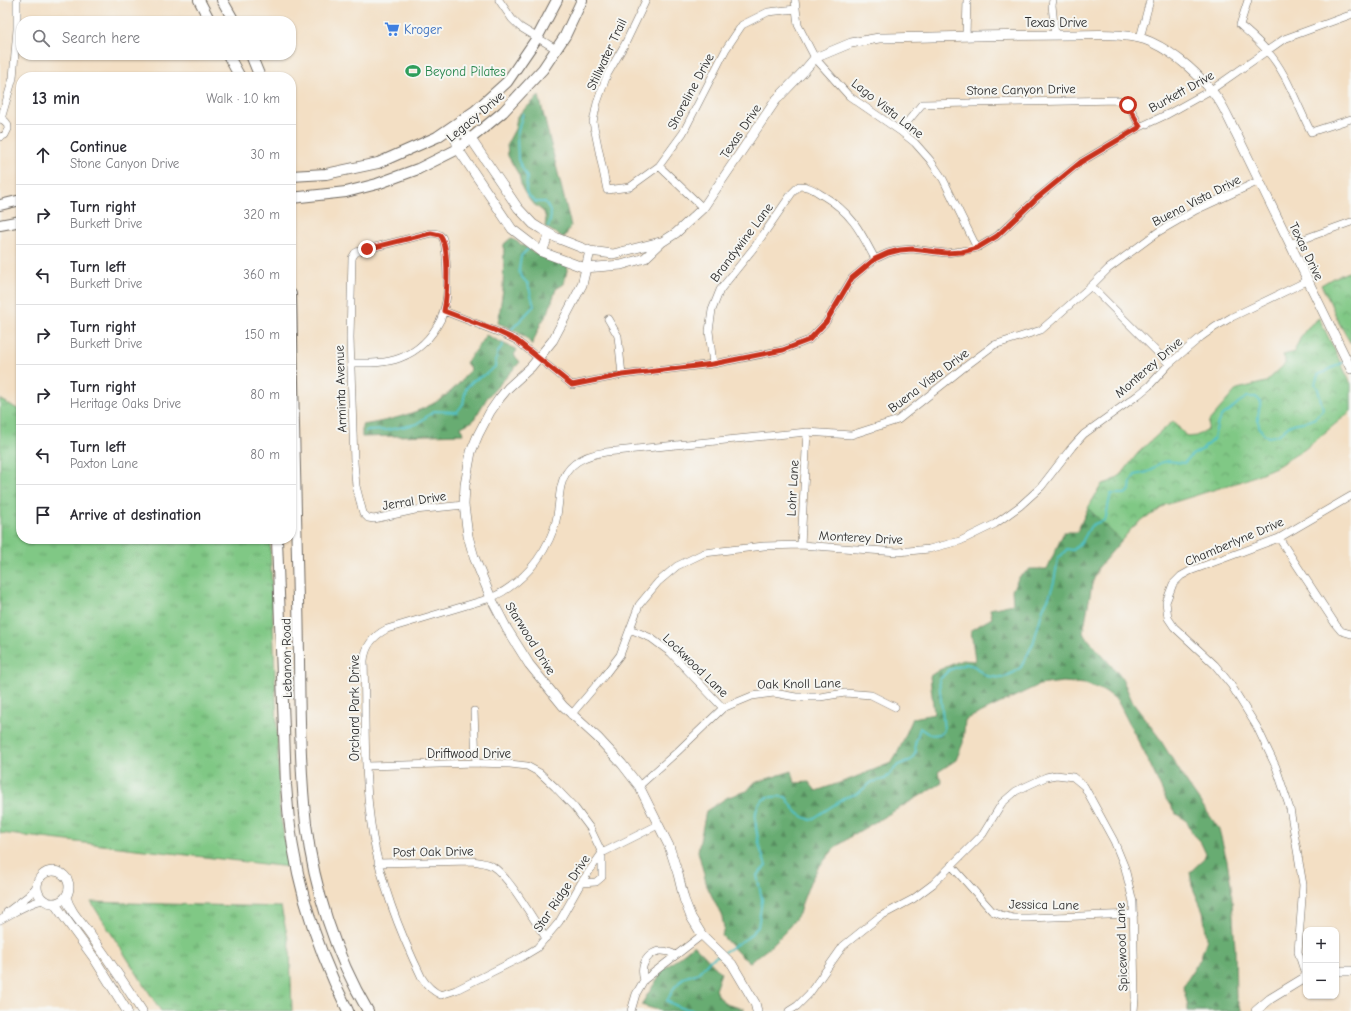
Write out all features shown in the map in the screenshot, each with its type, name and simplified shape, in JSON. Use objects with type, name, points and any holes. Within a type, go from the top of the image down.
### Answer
[{"type":"main road","points":[[199,0],[207,16]]},
{"type":"main road","points":[[222,0],[231,16]]},
{"type":"main road","name":"Legacy Drive","points":[[296,176],[326,174],[378,163],[437,137],[475,111],[506,82],[537,38],[556,0]]},
{"type":"main road","name":"Legacy Drive","points":[[296,197],[346,192],[377,184],[418,169],[458,148],[503,112],[543,69],[565,36],[582,0]]},
{"type":"main road","points":[[231,60],[237,72]]},
{"type":"main road","points":[[253,60],[258,72]]},
{"type":"main road","points":[[0,205],[16,201]]},
{"type":"main road","points":[[0,225],[16,222]]},
{"type":"main road","name":"Lebanon Road","points":[[277,544],[286,785],[289,826],[295,863],[306,908],[333,981],[348,1011]]},
{"type":"main road","name":"Lebanon Road","points":[[296,544],[301,750],[307,827],[316,877],[331,931],[351,980],[368,1011]]},
{"type":"street","points":[[17,0],[17,16]]},
{"type":"street","points":[[500,0],[512,19],[520,28],[556,49]]},
{"type":"street","name":"Stillwater Trail","points":[[607,190],[593,122],[596,103],[608,75],[646,0]]},
{"type":"street","name":"Lago Vista Lane","points":[[795,0],[798,25],[815,58],[850,96],[900,131],[915,143],[930,160],[950,193],[977,248]]},
{"type":"street","points":[[966,36],[967,0]]},
{"type":"street","points":[[1053,0],[1052,5],[1055,35]]},
{"type":"street","points":[[1140,38],[1150,0]]},
{"type":"street","points":[[1248,0],[1240,25],[1267,51],[1285,77],[1310,132],[1351,119]]},
{"type":"street","name":"Shoreline Drive","points":[[607,190],[630,187],[659,166],[683,133],[726,49],[742,25],[768,12],[796,9]]},
{"type":"street","name":"Burkett Drive","points":[[444,311],[509,336],[523,345],[572,385],[622,375],[713,364],[783,350],[809,340],[826,322],[852,278],[875,259],[888,253],[900,250],[912,249],[946,253],[962,252],[977,248],[997,236],[1037,198],[1081,162],[1140,127],[1168,114],[1211,90],[1284,39],[1350,16],[1351,14]]},
{"type":"street","name":"Texas Drive","points":[[453,126],[458,148],[512,229],[542,252],[585,268],[621,265],[645,258],[662,242],[676,233],[703,208],[776,100],[815,58],[851,43],[879,38],[1055,35],[1099,35],[1140,38],[1168,51],[1199,76],[1218,100],[1228,116],[1351,369]]},
{"type":"street","points":[[0,137],[5,135],[8,130],[7,123],[1,119],[13,78],[16,41]]},
{"type":"street","name":"Stone Canyon Drive","points":[[900,131],[922,104],[1012,101],[1124,101],[1128,105],[1140,127]]},
{"type":"street","name":"Texas Drive","points":[[453,126],[471,139],[518,208],[533,224],[549,234],[590,251],[613,254],[662,242]]},
{"type":"street","points":[[659,166],[703,208]]},
{"type":"street","name":"Buena Vista Drive","points":[[567,472],[579,460],[598,453],[807,432],[851,435],[898,420],[994,345],[1042,330],[1124,256],[1158,232],[1196,210],[1259,181]]},
{"type":"street","points":[[488,192],[501,182]]},
{"type":"street","name":"Brandywine Lane","points":[[713,364],[709,331],[712,310],[720,290],[756,246],[792,193],[799,186],[807,186],[841,207],[863,235],[875,259]]},
{"type":"street","points":[[517,232],[524,229],[530,221]]},
{"type":"street","points":[[1290,244],[1351,222]]},
{"type":"street","name":"Arminta Avenue","points":[[368,518],[361,509],[354,473],[351,363],[351,272],[353,256],[355,253],[367,249],[427,234],[438,234],[443,238],[445,246],[447,292],[444,311]]},
{"type":"street","points":[[542,252],[549,234]]},
{"type":"street","name":"Starwood Drive","points":[[590,251],[582,285],[560,329],[539,359],[502,396],[490,412],[476,440],[468,463],[465,485],[464,505],[469,542],[476,564],[491,598],[507,629],[529,664],[571,714],[598,738],[622,764],[639,786],[669,846],[684,899],[691,917],[702,935],[732,964],[755,1003],[757,1011]]},
{"type":"street","name":"Monterey Drive","points":[[571,714],[604,676],[620,654],[639,605],[658,582],[677,566],[704,553],[764,546],[801,545],[898,552],[929,549],[960,542],[995,524],[1020,506],[1040,487],[1072,446],[1084,434],[1138,395],[1149,386],[1169,364],[1215,327],[1238,314],[1308,281]]},
{"type":"street","points":[[1091,286],[1169,364]]},
{"type":"street","points":[[351,363],[385,362],[409,354],[423,344],[430,336],[444,311]]},
{"type":"street","points":[[608,320],[618,336],[622,375]]},
{"type":"street","name":"Lohr Lane","points":[[801,545],[807,432]]},
{"type":"street","name":"Orchard Park Drive","points":[[441,995],[426,985],[411,955],[392,909],[378,863],[370,815],[364,652],[379,633],[387,629],[491,598],[506,590],[522,578],[534,565],[546,547],[556,524],[561,486],[567,472]]},
{"type":"street","name":"Chamberlyne Drive","points":[[1303,968],[1298,952],[1303,885],[1290,809],[1276,767],[1257,727],[1231,685],[1215,665],[1174,628],[1168,618],[1166,602],[1173,584],[1181,576],[1190,571],[1278,538],[1351,496]]},
{"type":"street","name":"Jerral Drive","points":[[368,518],[374,519],[415,510],[464,505]]},
{"type":"street","points":[[1278,538],[1336,625],[1341,631],[1351,634]]},
{"type":"street","name":"Lockwood Lane","points":[[630,629],[651,638],[671,653],[723,708]]},
{"type":"street","name":"Oak Knoll Lane","points":[[639,786],[723,708],[752,696],[774,694],[796,697],[820,697],[845,694],[871,695],[895,707]]},
{"type":"street","points":[[474,711],[476,763]]},
{"type":"street","name":"Driftwood Drive","points":[[367,766],[476,763],[527,766],[540,773],[575,808],[590,828],[602,853]]},
{"type":"street","name":"Spicewood Lane","points":[[951,865],[983,834],[1002,803],[1016,791],[1046,777],[1056,775],[1073,777],[1084,786],[1114,841],[1125,868],[1133,902],[1134,914],[1134,1011]]},
{"type":"street","name":"Star Ridge Drive","points":[[441,995],[456,990],[537,948],[559,922],[581,883],[602,853],[658,825]]},
{"type":"street","points":[[581,883],[596,882],[602,878],[602,853]]},
{"type":"street","name":"Post Oak Drive","points":[[378,863],[472,861],[493,866],[511,886],[546,938]]},
{"type":"street","points":[[789,1011],[798,1006],[809,994],[843,946],[879,917],[913,900],[951,865]]},
{"type":"street","name":"Jessica Lane","points":[[951,865],[992,911],[1001,915],[1013,918],[1028,918],[1134,914]]},
{"type":"street","points":[[2,919],[7,912],[28,896],[36,887],[39,877],[43,873],[48,871],[58,871],[63,874],[69,882],[66,897],[72,911],[90,934],[139,1007],[126,1011],[94,958],[54,903]]},
{"type":"street","points":[[36,887],[37,892],[43,900]]},
{"type":"street","points":[[2,919],[29,904],[43,900],[54,903],[66,897]]},
{"type":"street","points":[[632,1011],[636,994],[644,980],[702,935]]},
{"type":"street","points":[[644,980],[641,973],[642,966],[650,956],[662,950],[675,955]]},
{"type":"street","points":[[1339,970],[1351,970]]},
{"type":"street","points":[[1256,1011],[1270,998],[1303,979]]},
{"type":"green space","points":[[539,96],[571,226],[564,238],[545,227],[546,219],[544,212],[531,202],[526,195],[522,188],[519,175],[508,156],[507,144],[515,129],[517,116]]},
{"type":"green space","points":[[511,238],[540,256],[568,266],[564,284],[556,289],[548,313],[541,323],[532,345],[521,334],[498,323],[503,289],[504,244]]},
{"type":"green space","points":[[1351,271],[1351,344],[1321,285],[1333,278]]},
{"type":"green space","points":[[1319,318],[1351,384],[1351,411],[1305,449],[1276,467],[1245,480],[1165,505],[1133,527],[1121,541],[1088,508],[1102,484],[1119,476],[1138,453],[1173,421],[1187,437],[1196,436],[1208,429],[1209,421],[1237,389],[1266,382],[1285,364],[1283,355],[1294,352],[1309,326]]},
{"type":"green space","points":[[486,335],[517,350],[514,355],[520,362],[487,398],[473,421],[461,427],[463,434],[362,437],[362,425],[396,418],[420,410],[441,399],[453,390],[471,369],[466,363]]},
{"type":"green space","points":[[0,399],[16,408],[16,544],[270,544],[280,812],[289,867],[0,833]]},
{"type":"green space","points":[[1088,508],[1121,541],[1098,568],[1092,584],[1083,633],[1122,678],[1133,703],[1158,736],[1187,783],[1219,829],[1231,885],[1235,948],[1236,998],[1242,1011],[1188,1011],[1183,987],[1200,959],[1207,939],[1203,911],[1192,886],[1190,872],[1204,859],[1206,854],[1200,841],[1193,835],[1186,820],[1176,814],[1166,799],[1117,700],[1105,691],[1085,684],[1063,682],[1039,685],[965,720],[963,743],[956,760],[938,772],[942,783],[851,836],[834,849],[818,868],[810,882],[799,914],[785,932],[770,947],[750,962],[742,957],[722,936],[724,928],[722,917],[707,886],[698,851],[706,811],[728,797],[747,791],[754,783],[792,771],[795,783],[809,782],[816,791],[891,763],[899,750],[913,718],[934,714],[930,676],[939,670],[962,660],[975,661],[971,630],[992,618],[990,609],[1013,604],[1012,590],[1019,577],[1030,569],[1047,569],[1064,532],[1077,532]]},
{"type":"green space","points":[[91,902],[281,907],[290,948],[292,1011],[161,1011]]},
{"type":"green space","points":[[694,945],[721,973],[715,990],[725,1004],[744,1009],[743,1011],[661,1011],[641,1005],[663,970]]},
{"type":"waterway","points":[[523,113],[517,135],[518,160],[527,177],[527,195],[536,202],[545,202],[549,208],[551,217],[548,227]]},
{"type":"waterway","points":[[511,330],[534,306],[528,284],[520,275],[519,269],[521,256],[529,248]]},
{"type":"waterway","points":[[366,431],[387,430],[417,424],[434,411],[457,412],[463,404],[466,388],[474,380],[495,367],[497,354],[503,344]]},
{"type":"waterway","points":[[724,952],[747,938],[758,927],[762,900],[757,875],[766,866],[759,845],[756,827],[756,812],[758,806],[763,800],[770,797],[786,797],[799,814],[811,820],[846,797],[857,794],[872,782],[885,779],[898,765],[911,760],[916,752],[915,744],[920,728],[932,735],[942,733],[944,730],[939,680],[949,670],[966,664],[974,666],[986,676],[1002,678],[1015,672],[1021,667],[1033,644],[1043,609],[1054,582],[1058,559],[1067,549],[1073,550],[1082,542],[1090,527],[1105,520],[1111,494],[1125,494],[1130,490],[1131,481],[1135,475],[1148,472],[1160,463],[1168,461],[1184,463],[1192,455],[1203,449],[1214,438],[1218,422],[1222,415],[1247,397],[1256,397],[1261,402],[1258,421],[1261,430],[1268,437],[1277,435],[1290,425],[1313,419],[1320,414],[1323,409],[1318,389],[1315,384],[1318,375],[1344,362]]},
{"type":"waterway","points":[[700,1011],[681,1008],[667,1001],[674,988],[683,978],[698,973],[709,961],[719,955]]},
{"type":"place","name":"Kroger","points":[[392,29]]},
{"type":"place","name":"Beyond Pilates","points":[[413,71]]},
{"type":"route","points":[[367,249],[431,233],[440,235],[444,242],[446,266],[447,292],[444,311],[516,340],[572,385],[622,375],[713,364],[783,350],[809,340],[826,322],[852,278],[875,259],[888,253],[912,249],[936,253],[962,252],[977,248],[997,236],[1037,198],[1081,162],[1140,127],[1128,105]]}]
